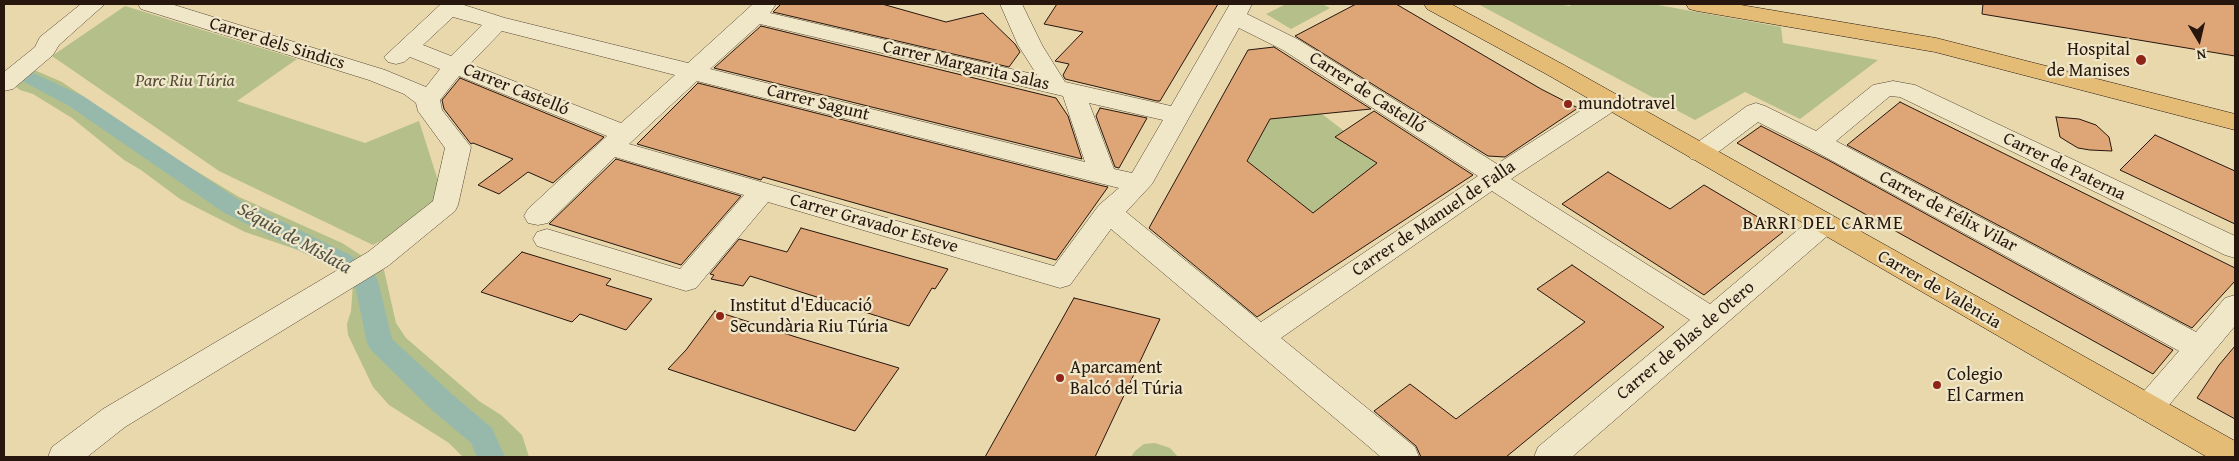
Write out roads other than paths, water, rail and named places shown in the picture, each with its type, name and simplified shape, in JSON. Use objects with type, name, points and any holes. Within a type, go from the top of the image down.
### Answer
[{"type":"main road","name":"Carrer de València","points":[[1435,4],[2235,457]]},
{"type":"main road","points":[[1697,4],[1936,45],[2235,122]]},
{"type":"street","points":[[4,84],[45,50],[48,42],[94,4]]},
{"type":"street","name":"Carrer dels Sindics","points":[[149,4],[377,75],[413,90],[428,100]]},
{"type":"street","points":[[1011,4],[1030,45],[1064,89],[1104,175]]},
{"type":"street","points":[[377,75],[451,6]]},
{"type":"street","name":"Carrer Sagunt","points":[[451,6],[497,23],[1139,184]]},
{"type":"street","points":[[760,10],[617,140],[542,228],[686,281],[762,192]]},
{"type":"street","name":"Carrer Margarita Salas","points":[[760,10],[1064,89],[1178,116]]},
{"type":"street","name":"Carrer de Castelló","points":[[1238,10],[1264,32],[1292,45],[1711,320]]},
{"type":"street","name":"Carrer Gravador Esteve","points":[[617,140],[762,192],[1060,278],[1109,212],[1139,184],[1238,10]]},
{"type":"street","points":[[64,457],[114,418],[378,259],[445,205],[458,146],[430,111],[428,100],[456,65],[497,23]]},
{"type":"street","points":[[1212,55],[1238,36],[1264,32]]},
{"type":"street","name":"Carrer Castelló","points":[[407,47],[456,65],[617,140]]},
{"type":"street","name":"Carrer de Paterna","points":[[1818,142],[1882,90],[1893,88],[1906,90],[2235,248]]},
{"type":"street","name":"Carrer de Manuel de Falla","points":[[1260,337],[1495,177],[1611,102]]},
{"type":"street","name":"Carrer de Félix Vilar","points":[[1700,153],[1756,111],[1818,142],[2200,348]]},
{"type":"street","points":[[1109,212],[1402,457]]},
{"type":"street","name":"Carrer de Blas de Otero","points":[[1550,457],[1823,224]]},
{"type":"street","points":[[2148,408],[2235,306]]},
{"type":"waterway","name":"Séquia de Mislata","points":[[31,78],[76,101],[231,206],[341,261],[366,281],[380,343],[443,403],[482,436],[491,457]]},
{"type":"place","name":"Hospital de Manises","points":[[2141,60]]},
{"type":"place","name":"mundotravel","points":[[1568,104]]},
{"type":"place","name":"Institut d'Educació Secundària Riu Túria","points":[[720,316]]},
{"type":"place","name":"Aparcament Balcó del Túria","points":[[1060,378]]},
{"type":"place","name":"Colegio El Carmen","points":[[1937,385]]},
{"type":"district","name":"BARRI DEL CARME","points":[[1823,224]]},
{"type":"park label","name":"Parc Riu Túria","points":[[185,81]]}]
